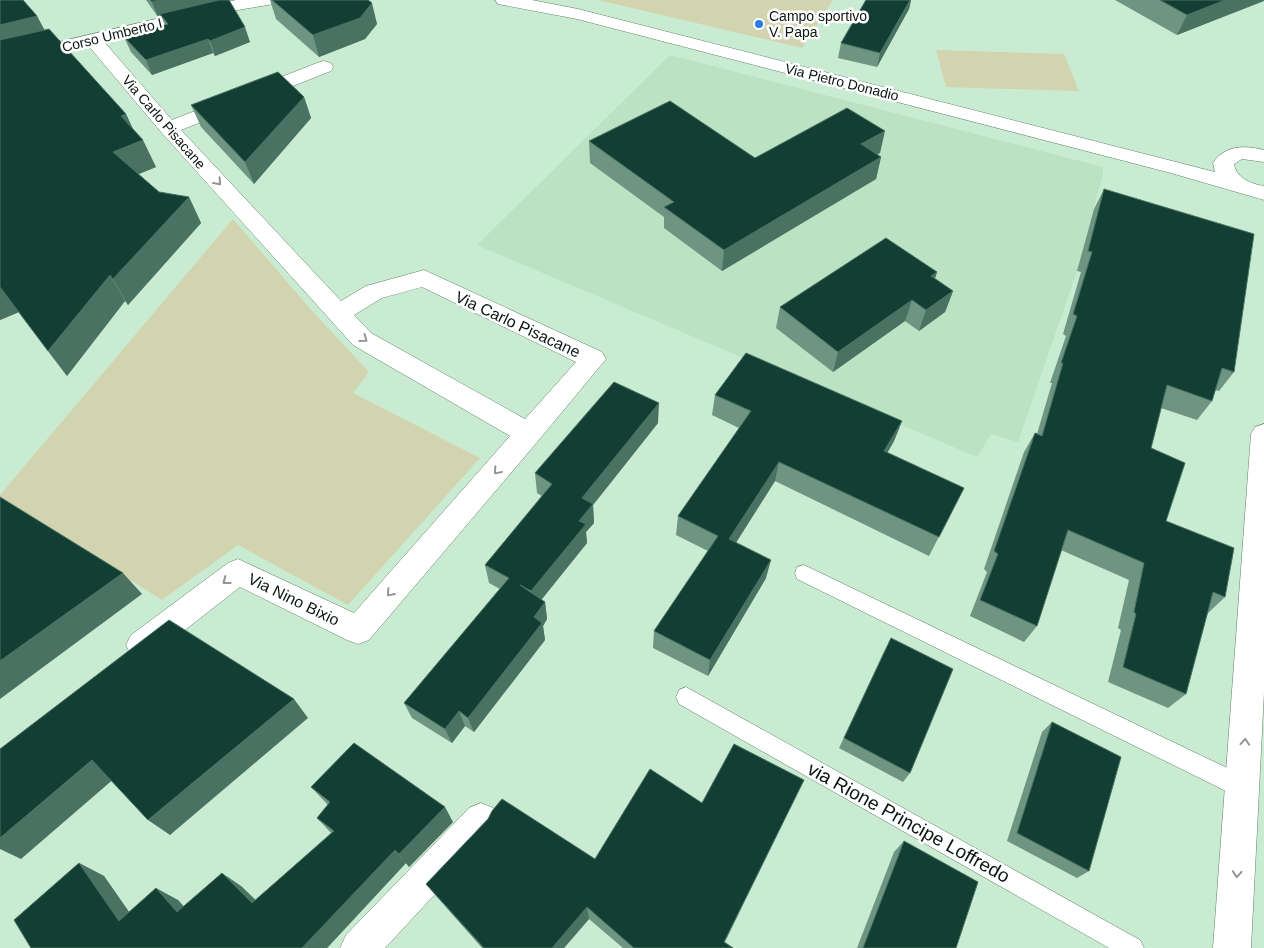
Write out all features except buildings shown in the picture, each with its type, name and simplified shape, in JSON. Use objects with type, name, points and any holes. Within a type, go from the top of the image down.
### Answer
[{"type":"street","name":"Corso Umberto I","points":[[225,8],[245,0]]},
{"type":"street","name":"Corso Umberto I","points":[[0,62],[225,8],[268,0]]},
{"type":"street","name":"Via Pietro Donadio","points":[[504,0],[578,14],[1178,168],[1264,193]]},
{"type":"street","name":"Via Carlo Pisacane","points":[[93,40],[168,128],[338,313],[362,339],[529,434],[593,359],[424,278],[374,292],[338,313]]},
{"type":"street","points":[[168,128],[324,67]]},
{"type":"street","name":"Via Pietro Donadio","points":[[1178,168],[1226,158],[1232,155],[1259,152]]},
{"type":"street","points":[[1226,158],[1223,168],[1226,174],[1239,186]]},
{"type":"street","name":"Via Nino Bixio","points":[[119,663],[238,572],[358,630],[529,434]]},
{"type":"street","points":[[1232,948],[1252,830],[1242,787],[1264,434]]},
{"type":"street","points":[[360,948],[481,820]]},
{"type":"lane","points":[[804,573],[1242,787]]},
{"type":"lane","name":"via Rione Principe Loffredo","points":[[686,697],[1132,948]]},
{"type":"shaded area","name":"Campo sportivo V. Papa","points":[[598,0],[833,0],[802,48]]},
{"type":"shaded area","points":[[936,50],[1064,54],[1079,91],[946,87]]},
{"type":"shaded area","points":[[670,55],[1103,167],[1103,174],[1077,271],[1018,442],[991,434],[977,457],[477,245]]},
{"type":"shaded area","points":[[233,219],[313,312],[369,372],[353,393],[480,458],[348,605],[238,545],[162,600],[0,498],[0,495]]},
{"type":"place","name":"Campo sportivo V. Papa","points":[[759,24]]}]
